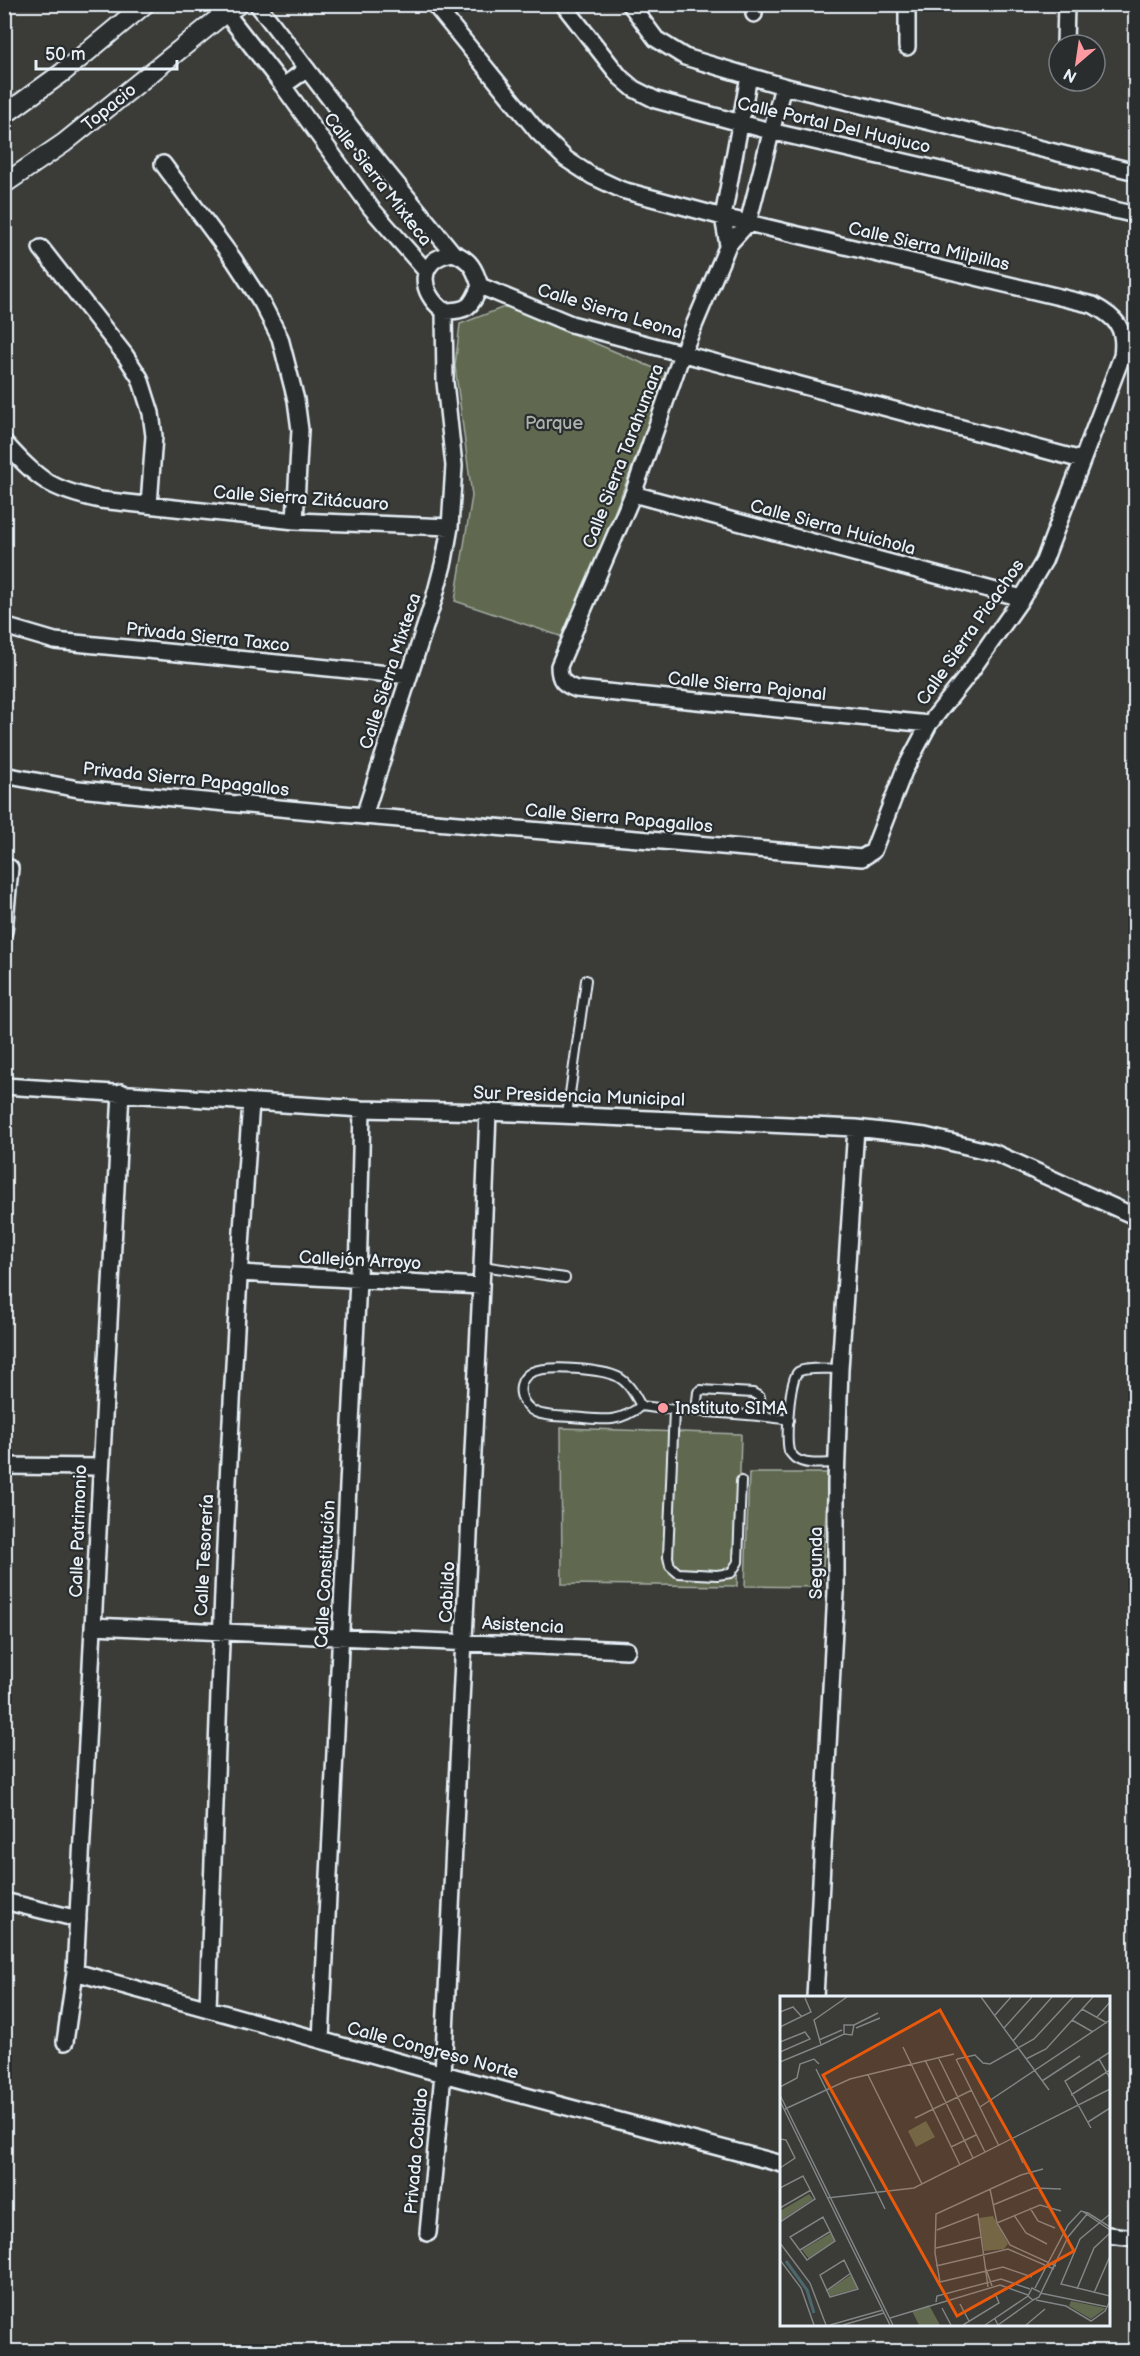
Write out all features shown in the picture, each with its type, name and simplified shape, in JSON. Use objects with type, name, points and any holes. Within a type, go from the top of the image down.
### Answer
[{"type":"street","points":[[4,116],[62,73],[145,4]]},
{"type":"street","points":[[256,4],[453,253],[463,257],[474,269],[480,286],[474,300],[461,311],[444,311]]},
{"type":"street","name":"Calle Sierra Milpillas","points":[[434,4],[537,131],[566,159],[592,176],[622,190],[723,217],[1093,305],[1107,312],[1119,325]]},
{"type":"street","name":"Calle Portal Del Huajuco","points":[[563,4],[620,77],[634,89],[656,100],[770,131],[1136,215]]},
{"type":"street","name":"Calle Portal Del Huajuco","points":[[630,4],[656,39],[685,57],[783,86],[1136,172]]},
{"type":"street","points":[[907,47],[908,4]]},
{"type":"street","points":[[1065,33],[1066,4]]},
{"type":"street","name":"Calle Sierra Mixteca","points":[[227,7],[371,208],[426,272],[424,285],[433,303],[444,311],[446,382],[454,466],[450,527],[434,599],[364,816]]},
{"type":"street","name":"Topacio","points":[[4,184],[64,143],[227,7]]},
{"type":"street","points":[[283,86],[306,69]]},
{"type":"street","points":[[728,245],[723,217],[749,76]]},
{"type":"street","name":"Calle Sierra Tarahumara","points":[[562,681],[559,666],[633,494],[682,354],[728,245],[748,223],[783,86]]},
{"type":"street","points":[[163,164],[234,260],[262,303],[280,338],[296,400],[300,430],[295,521]]},
{"type":"street","points":[[41,248],[125,355],[140,378],[151,413],[154,436],[149,505]]},
{"type":"street","points":[[426,272],[432,261],[442,255],[453,253]]},
{"type":"street","name":"Calle Sierra Leona","points":[[480,286],[571,324],[1082,460]]},
{"type":"street","name":"Calle Sierra Picachos","points":[[869,856],[880,837],[904,771],[929,724],[968,675],[1022,598],[1044,561],[1122,356],[1124,339],[1119,325]]},
{"type":"street","name":"Calle Sierra Zitácuaro","points":[[4,442],[45,482],[58,489],[100,500],[295,521],[450,527]]},
{"type":"street","name":"Calle Sierra Huichola","points":[[633,494],[1022,598]]},
{"type":"street","name":"Privada Sierra Taxco","points":[[4,626],[55,641],[409,676]]},
{"type":"street","name":"Calle Sierra Pajonal","points":[[562,681],[576,689],[929,724]]},
{"type":"street","name":"Privada Sierra Papagallos","points":[[4,775],[78,789],[364,816]]},
{"type":"street","name":"Calle Sierra Papagallos","points":[[364,816],[843,858],[869,856]]},
{"type":"street","points":[[4,931],[10,868]]},
{"type":"street","name":"Sur Presidencia Municipal","points":[[4,1086],[362,1109],[567,1115],[856,1128],[925,1136],[995,1153],[1136,1217]]},
{"type":"street","name":"Calle Patrimonio","points":[[65,2042],[75,1972],[121,1092]]},
{"type":"street","name":"Calle Tesorería","points":[[208,2009],[220,1631],[238,1273],[251,1103]]},
{"type":"street","name":"Calle Constitución","points":[[321,2040],[358,1280],[362,1109]]},
{"type":"street","name":"Cabildo","points":[[443,2074],[488,1112]]},
{"type":"street","name":"Segunda","points":[[815,1996],[836,1591],[836,1463],[840,1369],[856,1128]]},
{"type":"street","name":"Callejón Arroyo","points":[[238,1273],[481,1286]]},
{"type":"street","points":[[4,1466],[100,1467]]},
{"type":"street","name":"Asistencia","points":[[93,1626],[627,1650]]},
{"type":"street","points":[[4,1901],[78,1919]]},
{"type":"street","name":"Calle Congreso Norte","points":[[75,1972],[443,2074],[780,2162]]},
{"type":"street","name":"Privada Cabildo","points":[[428,2233],[443,2074]]},
{"type":"street","points":[[1110,2235],[1136,2238]]},
{"type":"lane","points":[[567,1115],[586,980]]},
{"type":"lane","points":[[482,1266],[566,1278]]},
{"type":"lane","points":[[836,1463],[805,1462],[793,1457],[789,1450],[789,1420],[791,1384],[797,1373],[803,1370],[840,1369]]},
{"type":"lane","points":[[641,1406],[631,1389],[620,1378],[593,1370],[532,1372],[521,1385],[520,1394],[525,1404],[535,1412],[553,1416],[613,1420],[627,1416],[641,1406],[789,1420]]},
{"type":"lane","points":[[696,1411],[698,1392],[701,1390],[746,1392],[760,1397],[761,1416]]},
{"type":"lane","points":[[674,1410],[668,1557],[670,1566],[678,1574],[731,1573],[738,1562],[741,1481]]},
{"type":"green space","name":"Parque","points":[[507,306],[668,374],[566,638],[455,601],[472,496],[455,366],[460,324]]},
{"type":"green space","points":[[561,1428],[741,1434],[737,1586],[562,1584]]},
{"type":"green space","points":[[749,1473],[828,1473],[822,1587],[745,1586]]},
{"type":"place","name":"Instituto SIMA","points":[[663,1408]]}]
